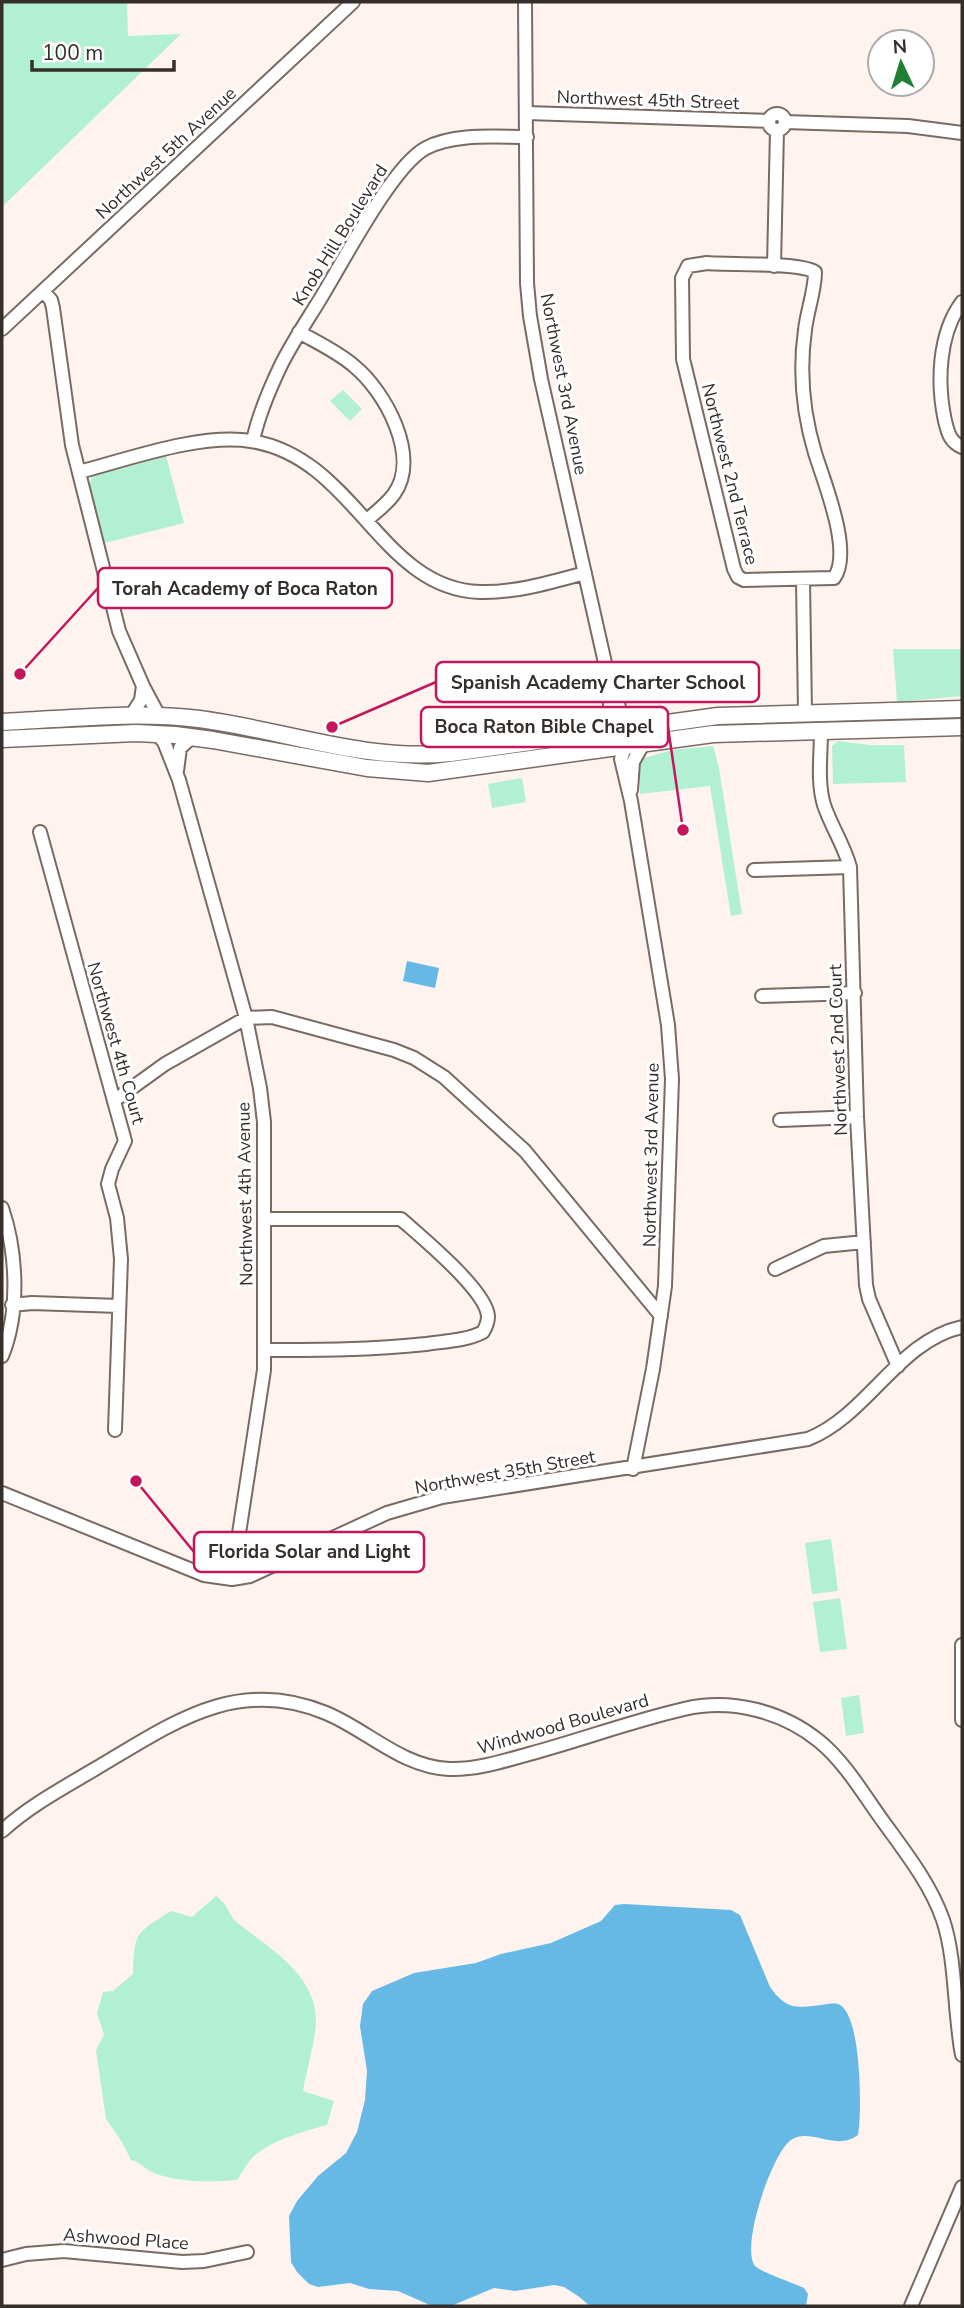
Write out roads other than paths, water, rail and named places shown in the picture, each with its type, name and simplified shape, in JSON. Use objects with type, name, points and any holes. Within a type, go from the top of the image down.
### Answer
[{"type":"main road","points":[[2,722],[159,716],[219,722],[358,751],[393,755],[437,755],[721,715],[962,709]]},
{"type":"main road","points":[[625,747],[638,735],[694,726],[721,715]]},
{"type":"main road","points":[[2,739],[157,734],[192,737],[366,768],[418,773],[521,762],[721,733],[962,727]]},
{"type":"main road","points":[[521,762],[547,750],[603,741],[611,730]]},
{"type":"main road","points":[[418,773],[447,761],[506,745]]},
{"type":"street","name":"Northwest 3rd Avenue","points":[[525,2],[527,283],[530,316],[541,379],[610,685],[617,697],[620,714],[611,730]]},
{"type":"street","name":"Northwest 5th Avenue","points":[[2,329],[351,3]]},
{"type":"street","name":"Northwest 45th Street","points":[[527,113],[777,125],[908,125],[962,133]]},
{"type":"street","points":[[774,266],[777,125]]},
{"type":"street","name":"Knob Hill Boulevard","points":[[253,441],[280,368],[299,332],[394,180],[412,158],[428,147],[454,139],[527,137]]},
{"type":"street","name":"Northwest 2nd Terrace","points":[[707,263],[774,266],[811,269],[815,272],[802,352],[802,383],[809,428],[832,509],[840,551],[834,578],[744,580],[738,577],[683,359],[682,278],[688,266],[707,263]]},
{"type":"street","points":[[43,291],[51,300],[53,308],[72,445],[119,631],[159,716]]},
{"type":"street","points":[[962,302],[945,347],[940,388],[948,434],[954,443],[962,447]]},
{"type":"street","points":[[299,332],[344,358],[361,372],[375,387],[392,416],[403,454],[402,476],[394,494],[367,520]]},
{"type":"street","points":[[79,472],[203,442],[253,441],[289,454],[314,468],[335,485],[408,564],[425,576],[455,588],[496,592],[585,573]]},
{"type":"street","points":[[803,580],[805,713]]},
{"type":"street","points":[[131,716],[141,700],[143,686]]},
{"type":"street","name":"Northwest 2nd Court","points":[[821,732],[824,805],[845,848],[850,867],[857,1118],[869,1299],[898,1366]]},
{"type":"street","name":"Northwest 4th Avenue","points":[[157,734],[164,742],[177,774],[246,1018],[264,1122],[262,1389],[232,1579]]},
{"type":"street","points":[[177,774],[180,748],[192,737]]},
{"type":"street","name":"Northwest 3rd Avenue","points":[[631,801],[632,762],[643,744]]},
{"type":"street","name":"Northwest 3rd Avenue","points":[[625,747],[621,759],[631,801],[668,1025],[672,1069],[666,1280],[662,1316],[633,1469]]},
{"type":"street","name":"Northwest 4th Court","points":[[40,832],[125,1141],[108,1184],[121,1259],[115,1430]]},
{"type":"street","points":[[754,870],[850,867]]},
{"type":"street","points":[[762,996],[855,993]]},
{"type":"street","points":[[115,1100],[165,1064],[246,1018],[272,1017],[394,1050],[414,1058],[444,1077],[525,1151],[662,1316]]},
{"type":"street","points":[[780,1120],[857,1118]]},
{"type":"street","points":[[2,1208],[12,1251],[12,1305],[9,1334],[2,1356]]},
{"type":"street","points":[[264,1350],[379,1349],[474,1337],[483,1332],[488,1316],[483,1303],[452,1263],[401,1219],[265,1219]]},
{"type":"street","points":[[775,1269],[824,1246],[864,1242]]},
{"type":"street","points":[[12,1305],[32,1303],[119,1306]]},
{"type":"street","name":"Northwest 35th Street","points":[[2,1493],[204,1575],[232,1579],[259,1573],[370,1521],[414,1504],[442,1497],[789,1444],[817,1436],[842,1420],[898,1366],[931,1340],[962,1327]]},
{"type":"street","points":[[962,1644],[962,1720]]},
{"type":"street","name":"Windwood Boulevard","points":[[2,1831],[23,1813],[181,1719],[217,1705],[239,1701],[268,1700],[307,1706],[343,1721],[405,1758],[446,1769],[478,1767],[513,1759],[686,1708],[722,1705],[759,1710],[792,1724],[820,1742],[841,1765],[918,1872],[939,1911],[946,1931],[962,2055]]},
{"type":"street","points":[[911,2306],[962,2187]]},
{"type":"street","name":"Ashwood Place","points":[[2,2260],[26,2254],[64,2251],[182,2262],[247,2252]]},
{"type":"water","points":[[407,961],[439,968],[435,988],[403,981]]},
{"type":"water","points":[[615,1905],[731,1910],[740,1915],[770,1987],[781,2000],[798,2007],[838,2004],[846,2011],[852,2025],[859,2065],[858,2135],[841,2141],[807,2136],[791,2140],[783,2148],[767,2181],[752,2240],[751,2256],[755,2266],[804,2288],[808,2294],[806,2306],[590,2306],[564,2287],[554,2285],[515,2291],[494,2288],[451,2306],[432,2306],[398,2291],[369,2289],[350,2283],[318,2287],[309,2284],[291,2262],[289,2216],[297,2201],[318,2176],[346,2153],[357,2132],[365,2100],[367,2071],[360,2026],[363,2004],[372,1991],[414,1973],[476,1963],[501,1954],[551,1943],[601,1921]]},
{"type":"place","name":"Torah Academy of Boca Raton","points":[[20,674]]},
{"type":"place","name":"Spanish Academy Charter School","points":[[332,727]]},
{"type":"place","name":"Boca Raton Bible Chapel","points":[[683,830]]},
{"type":"place","name":"Florida Solar and Light","points":[[136,1481]]}]
